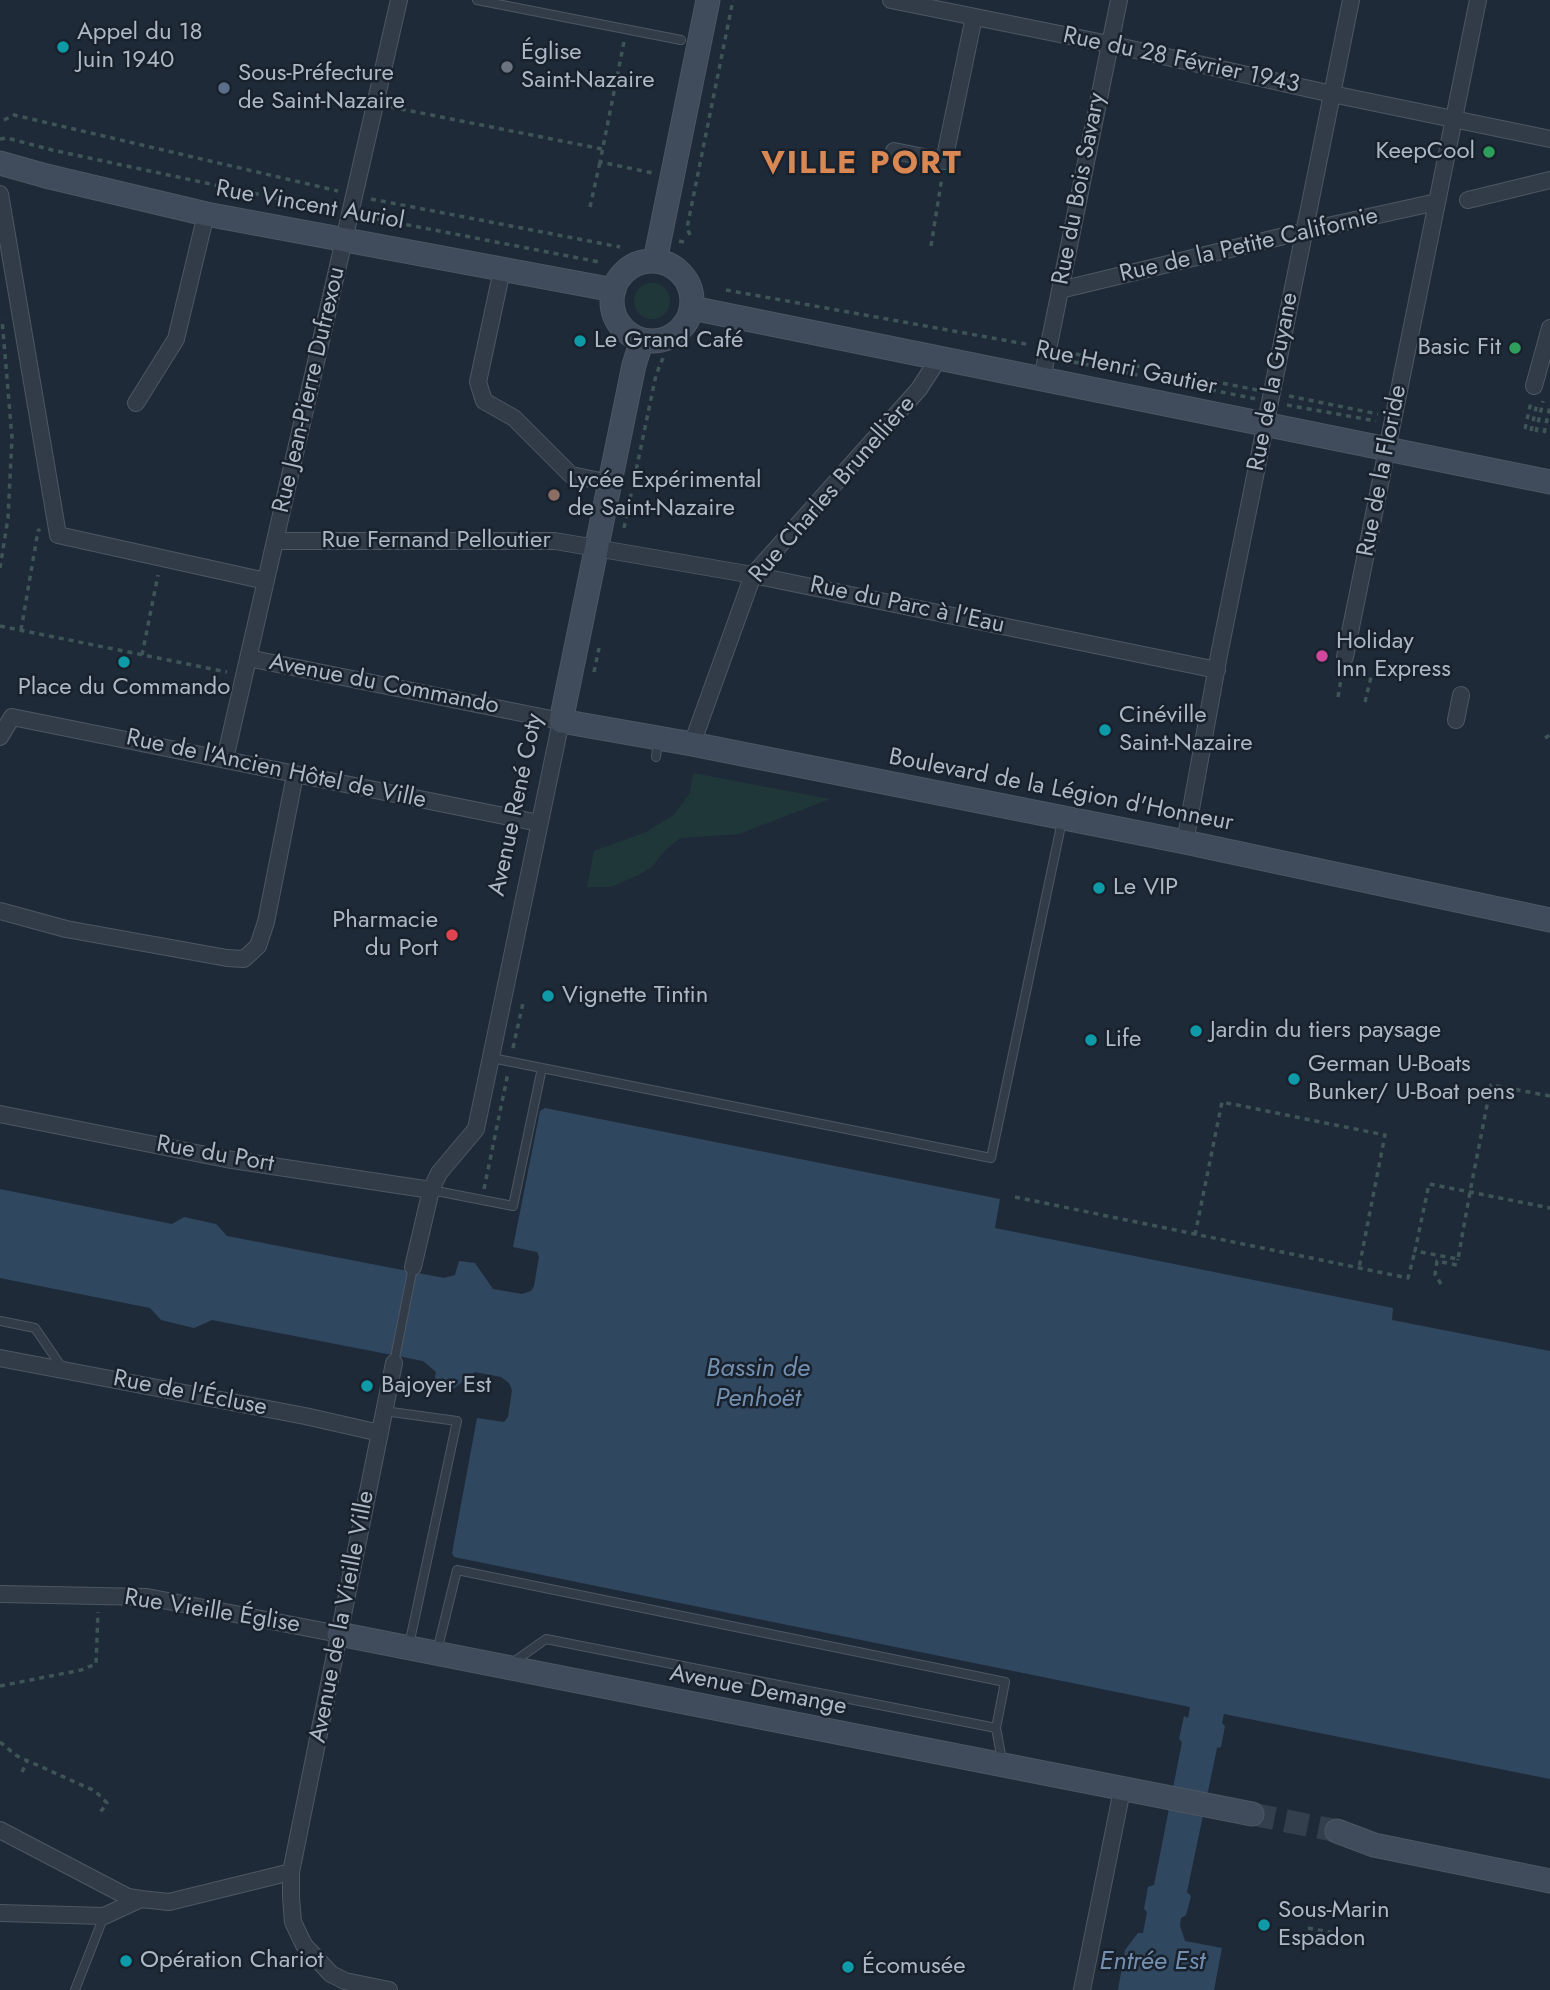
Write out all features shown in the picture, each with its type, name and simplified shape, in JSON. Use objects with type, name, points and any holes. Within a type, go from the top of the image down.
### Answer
[{"type":"street","name":"Rue Jean-Pierre Dufrexou","points":[[275,541],[399,0]]},
{"type":"street","points":[[655,261],[708,0]]},
{"type":"street","name":"Rue du 28 Février 1943","points":[[891,0],[1110,44],[1550,139]]},
{"type":"street","name":"Rue du Bois Savary","points":[[1042,379],[1119,0]]},
{"type":"street","name":"Rue de la Guyane","points":[[1185,842],[1351,0]]},
{"type":"street","name":"Rue de la Floride","points":[[1345,657],[1437,202],[1462,121],[1478,0]]},
{"type":"street","points":[[894,151],[944,161],[974,17]]},
{"type":"street","name":"Rue Vincent Auriol","points":[[0,163],[206,214],[614,290]]},
{"type":"street","points":[[1468,200],[1550,180]]},
{"type":"street","points":[[0,194],[52,529],[266,581]]},
{"type":"street","name":"Rue de la Petite Californie","points":[[1060,290],[1437,202]]},
{"type":"street","points":[[136,402],[176,339],[206,214]]},
{"type":"street","points":[[655,261],[666,264],[684,276],[692,297],[692,308],[680,331],[655,342],[630,335],[621,326],[612,303],[620,278],[630,268],[642,262],[655,261]]},
{"type":"street","points":[[502,270],[478,382],[484,401],[514,418],[571,475],[610,483]]},
{"type":"street","name":"Rue Henri Gautier","points":[[692,308],[1387,449],[1520,481],[1550,482]]},
{"type":"street","points":[[1539,395],[1550,328]]},
{"type":"street","name":"Avenue René Coty","points":[[413,1267],[431,1190],[439,1173],[476,1129],[634,365],[642,340]]},
{"type":"street","name":"Rue Charles Brunellière","points":[[692,744],[753,575],[919,389],[939,358]]},
{"type":"street","points":[[225,759],[275,541]]},
{"type":"street","name":"Rue Fernand Pelloutier","points":[[275,541],[555,541],[596,547]]},
{"type":"street","name":"Rue du Parc à l'Eau","points":[[596,547],[753,575],[1217,670]]},
{"type":"street","name":"Avenue du Commando","points":[[248,658],[561,721]]},
{"type":"street","points":[[1456,720],[1461,695]]},
{"type":"street","points":[[0,737],[6,716]]},
{"type":"street","name":"Rue de l'Ancien Hôtel de Ville","points":[[6,716],[539,823]]},
{"type":"street","name":"Boulevard de la Légion d'Honneur","points":[[561,721],[657,748],[692,744],[1185,842],[1550,920]]},
{"type":"street","points":[[0,911],[66,929],[244,959],[258,946],[265,922],[295,775]]},
{"type":"street","name":"Rue du Port","points":[[0,1114],[226,1159],[431,1190]]},
{"type":"street","name":"Rue de l'Écluse","points":[[0,1358],[306,1416],[380,1433]]},
{"type":"street","name":"Avenue de la Vieille Ville","points":[[389,1990],[345,1981],[331,1974],[304,1945],[293,1923],[291,1872],[394,1363]]},
{"type":"street","name":"Rue Vieille Église","points":[[0,1594],[147,1597],[339,1634]]},
{"type":"street","name":"Avenue Demange","points":[[339,1634],[1252,1814]]},
{"type":"street","points":[[1082,1990],[1122,1790]]},
{"type":"street","points":[[0,1830],[128,1896],[142,1899],[169,1902],[291,1872]]},
{"type":"street","points":[[1337,1831],[1374,1846],[1550,1881]]},
{"type":"street","points":[[0,1913],[104,1916],[142,1899]]},
{"type":"lane","points":[[477,0],[681,40]]},
{"type":"lane","points":[[492,1058],[991,1158],[1063,818]]},
{"type":"lane","points":[[431,1190],[513,1206],[542,1068]]},
{"type":"lane","points":[[394,1363],[413,1267]]},
{"type":"lane","points":[[0,1321],[35,1328],[64,1371]]},
{"type":"lane","points":[[384,1410],[457,1420],[409,1648]]},
{"type":"lane","points":[[436,1654],[457,1570],[1005,1682],[996,1728],[1003,1767]]},
{"type":"lane","points":[[505,1667],[546,1639],[996,1728]]},
{"type":"lane","points":[[75,1990],[104,1916]]},
{"type":"path","points":[[690,235],[687,229],[733,0]]},
{"type":"path","points":[[590,207],[620,62]]},
{"type":"path","points":[[375,103],[602,149]]},
{"type":"path","points":[[4,120],[14,115],[342,192]]},
{"type":"path","points":[[0,139],[7,138],[350,214],[599,262]]},
{"type":"path","points":[[930,246],[944,161]]},
{"type":"path","points":[[600,162],[672,177]]},
{"type":"path","points":[[371,198],[620,247]]},
{"type":"path","points":[[726,290],[1049,348],[1394,417]]},
{"type":"path","points":[[0,568],[8,518],[12,438],[1,308]]},
{"type":"path","points":[[619,551],[656,375],[663,358]]},
{"type":"path","points":[[1525,429],[1539,395]]},
{"type":"path","points":[[1534,431],[1539,395]]},
{"type":"path","points":[[1544,433],[1550,406]]},
{"type":"path","points":[[21,630],[38,531],[52,529]]},
{"type":"path","points":[[142,655],[159,573]]},
{"type":"path","points":[[0,626],[233,673]]},
{"type":"path","points":[[592,680],[600,645]]},
{"type":"path","points":[[1338,696],[1345,657]]},
{"type":"path","points":[[1365,702],[1371,677]]},
{"type":"path","points":[[1545,738],[1550,734]]},
{"type":"path","points":[[1441,1284],[1435,1274],[1437,1261],[1457,1265],[1491,1085],[1550,1096]]},
{"type":"path","points":[[1195,1235],[1222,1102],[1385,1135],[1359,1268]]},
{"type":"path","points":[[1014,1197],[1408,1278],[1429,1184],[1550,1208]]},
{"type":"path","points":[[1415,1251],[1458,1259]]},
{"type":"path","points":[[0,1686],[81,1670],[96,1664],[99,1596]]},
{"type":"path","points":[[0,1742],[17,1756],[96,1791],[107,1803],[99,1814]]},
{"type":"path","points":[[22,1772],[27,1760]]},
{"type":"path","points":[[1308,1928],[1334,1933],[1336,1938],[1355,1943]]},
{"type":"green space","points":[[652,283],[665,288],[670,301],[665,314],[652,319],[639,314],[634,301],[639,288]]},
{"type":"green space","points":[[693,773],[830,799],[739,834],[680,838],[666,849],[651,868],[636,876],[611,887],[587,887],[594,851],[646,832],[674,815],[690,793]]},
{"type":"water","name":"Bassin de Penhoët","points":[[545,1108],[1000,1199],[995,1228],[1393,1308],[1392,1320],[1550,1351],[1550,1779],[1224,1714],[1221,1747],[1217,1748],[1187,1892],[1191,1896],[1180,1926],[1185,1941],[1222,1948],[1214,1990],[1118,1990],[1125,1950],[1138,1933],[1143,1933],[1148,1887],[1154,1885],[1182,1742],[1179,1739],[1184,1716],[1188,1718],[1190,1707],[454,1557],[452,1553],[477,1418],[504,1422],[508,1417],[512,1390],[509,1383],[501,1377],[475,1372],[452,1390],[433,1388],[436,1372],[423,1361],[212,1320],[194,1328],[161,1320],[150,1308],[0,1278],[0,1189],[172,1224],[184,1217],[216,1224],[227,1236],[444,1278],[455,1275],[459,1261],[475,1263],[493,1289],[522,1294],[531,1291],[534,1286],[539,1257],[537,1252],[513,1247],[540,1111]]},
{"type":"tunnel","points":[[1252,1814],[1337,1831]]},
{"type":"place","name":"Appel du 18 Juin 1940","points":[[63,47]]},
{"type":"place","name":"Église Saint-Nazaire","points":[[507,67]]},
{"type":"place","name":"Sous-Préfecture de Saint-Nazaire","points":[[224,88]]},
{"type":"place","name":"KeepCool","points":[[1489,152]]},
{"type":"place","name":"Le Grand Café","points":[[580,341]]},
{"type":"place","name":"Basic Fit","points":[[1515,348]]},
{"type":"place","name":"Lycée Expérimental de Saint-Nazaire","points":[[554,495]]},
{"type":"place","name":"Holiday Inn Express","points":[[1322,656]]},
{"type":"place","name":"Place du Commando","points":[[124,662]]},
{"type":"place","name":"Cinéville Saint-Nazaire","points":[[1105,730]]},
{"type":"place","name":"Le VIP","points":[[1099,888]]},
{"type":"place","name":"Pharmacie du Port","points":[[452,935]]},
{"type":"place","name":"Vignette Tintin","points":[[548,996]]},
{"type":"place","name":"Jardin du tiers paysage","points":[[1196,1031]]},
{"type":"place","name":"Life","points":[[1091,1040]]},
{"type":"place","name":"German U-Boats Bunker/ U-Boat pens","points":[[1294,1079]]},
{"type":"place","name":"Bajoyer Est","points":[[367,1386]]},
{"type":"place","name":"Sous-Marin Espadon","points":[[1264,1925]]},
{"type":"place","name":"Opération Chariot","points":[[126,1961]]},
{"type":"place","name":"Écomusée","points":[[848,1967]]},
{"type":"district","name":"VILLE PORT","points":[[862,165]]},
{"type":"water label","name":"Entrée Est","points":[[1152,1963]]}]
